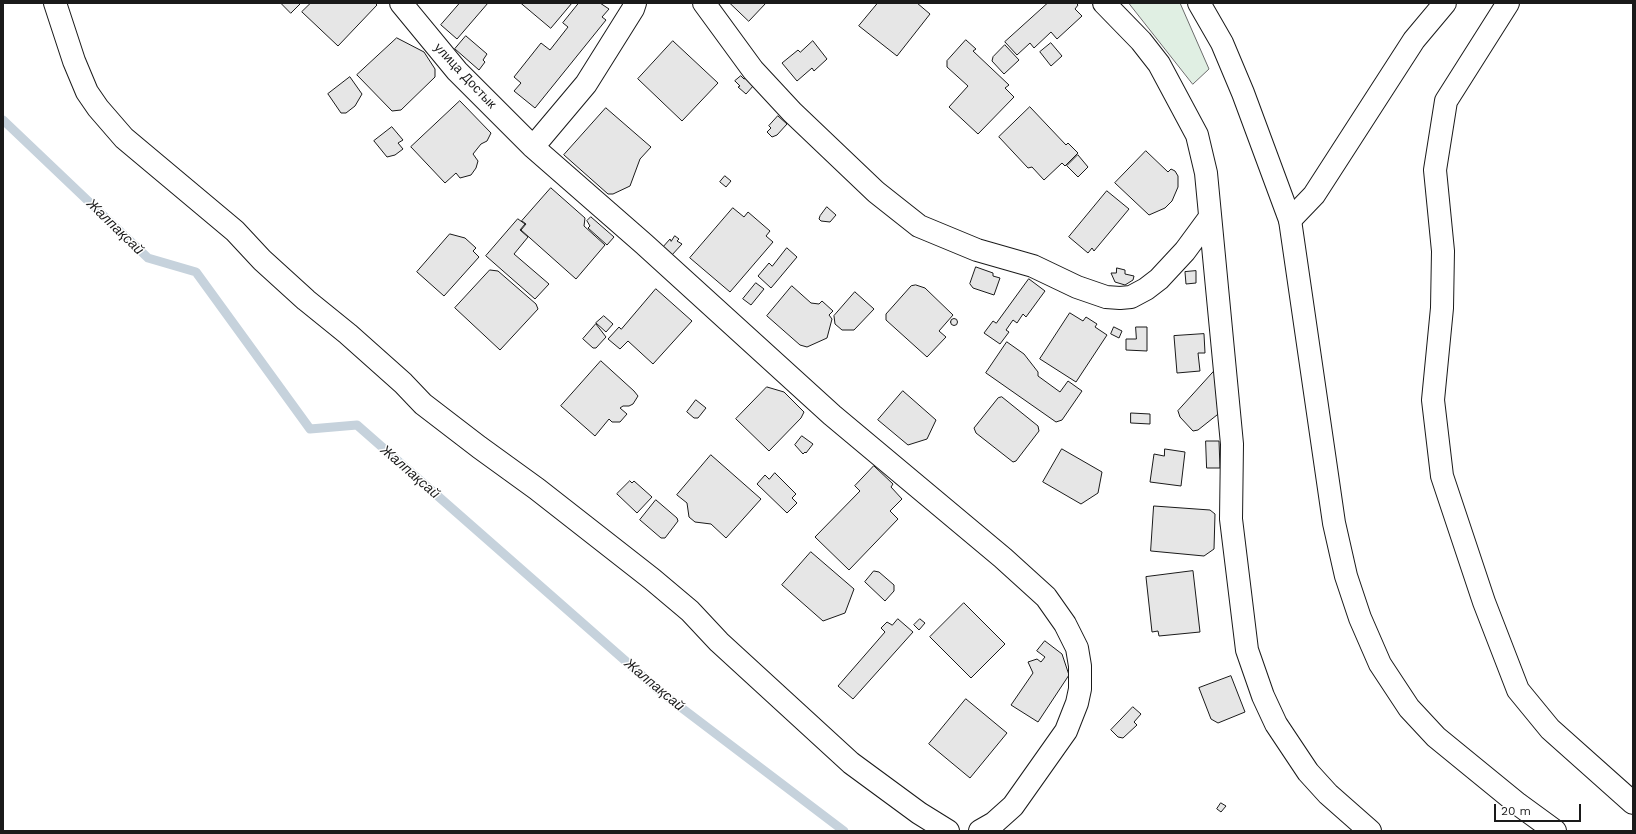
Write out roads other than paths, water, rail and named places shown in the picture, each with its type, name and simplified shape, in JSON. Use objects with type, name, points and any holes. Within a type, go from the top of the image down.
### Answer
[{"type":"street","points":[[55,3],[74,61],[88,92],[98,108],[124,138],[235,232],[273,270],[306,300],[354,339],[423,404],[537,489],[652,578],[690,611],[719,642],[851,763],[919,813],[948,831]]},
{"type":"street","name":"улица Достык","points":[[401,3],[458,71],[533,147],[644,244],[832,415],[1003,558],[1046,597],[1065,624],[1077,648],[1080,666],[1080,689],[1066,731],[1013,806],[994,823],[980,831]]},
{"type":"street","points":[[533,147],[586,84],[633,9],[635,3]]},
{"type":"street","points":[[704,3],[753,70],[792,112],[876,192],[919,226],[977,250],[1033,266],[1077,287],[1106,297],[1120,298],[1130,297],[1146,289],[1160,279],[1185,251],[1210,217]]},
{"type":"street","points":[[1104,3],[1141,41],[1159,64],[1197,135],[1206,173],[1232,444],[1231,519],[1247,650],[1263,696],[1276,724],[1303,765],[1328,794],[1370,831]]},
{"type":"street","points":[[1199,3],[1222,43],[1243,93],[1290,220],[1334,523],[1346,576],[1360,618],[1377,658],[1409,708],[1436,737],[1518,804],[1555,831]]},
{"type":"street","points":[[1290,220],[1314,195],[1414,40],[1445,3]]},
{"type":"street","points":[[1508,3],[1446,101],[1435,170],[1443,251],[1442,308],[1433,400],[1442,476],[1484,602],[1518,690],[1550,729],[1633,803]]},
{"type":"waterway","name":"Жалпақсай","points":[[3,120],[148,258],[196,272],[310,429],[357,425],[662,693],[844,831]]}]
